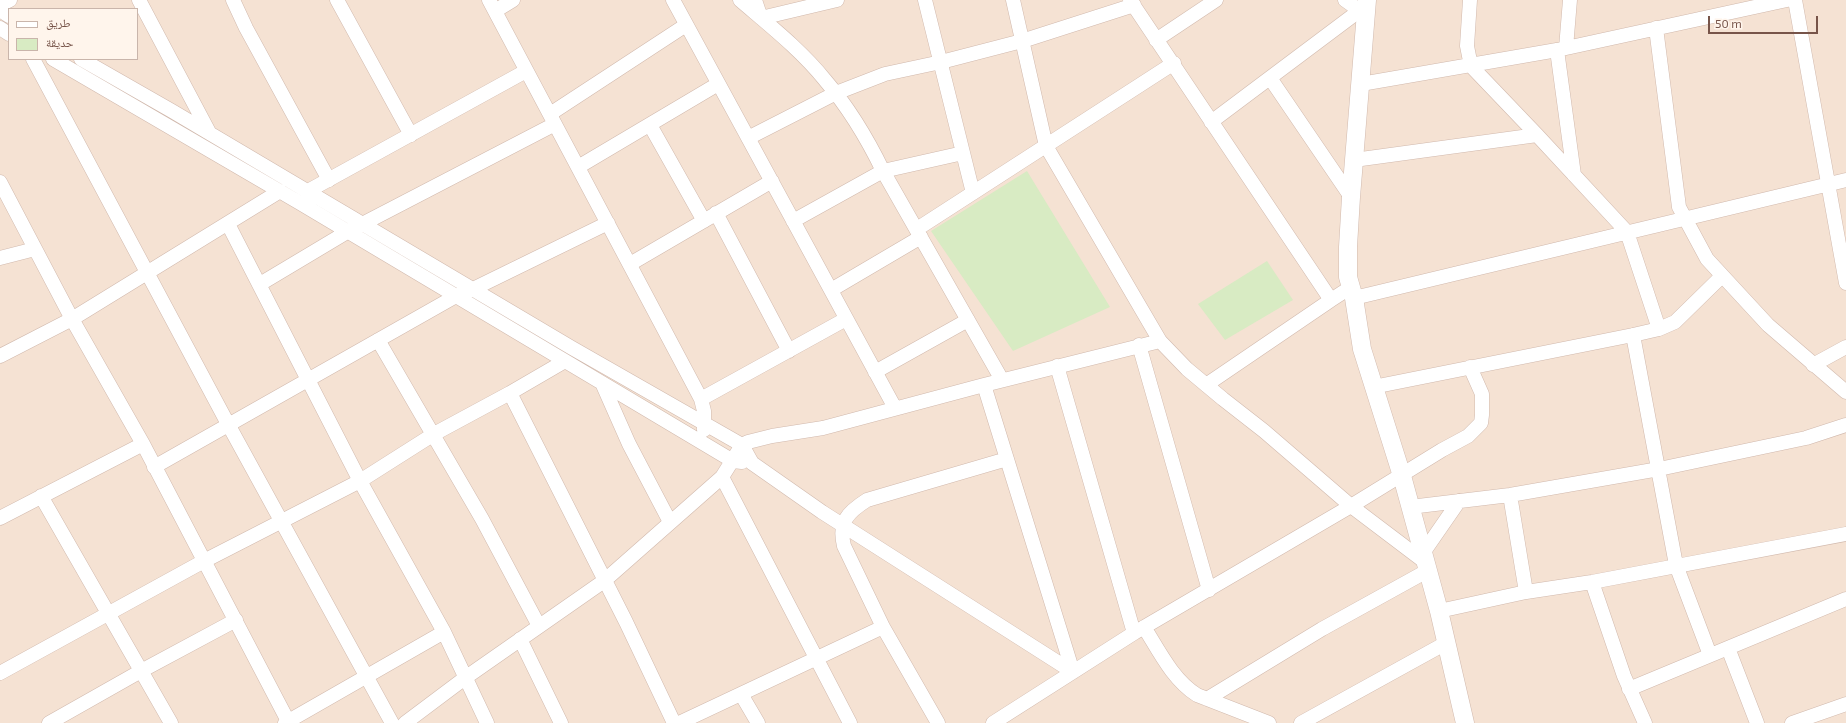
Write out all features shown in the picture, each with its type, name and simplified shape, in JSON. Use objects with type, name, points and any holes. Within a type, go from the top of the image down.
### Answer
[{"type":"street","points":[[0,5],[10,0]]},
{"type":"street","points":[[139,0],[223,157]]},
{"type":"street","points":[[233,0],[246,28],[329,180]]},
{"type":"street","points":[[337,0],[410,135]]},
{"type":"street","points":[[513,0],[492,5],[701,399],[704,411],[703,443]]},
{"type":"street","points":[[673,0],[895,408]]},
{"type":"street","points":[[740,0],[819,73],[836,93],[865,135],[883,170],[1002,380]]},
{"type":"street","points":[[755,0],[761,18]]},
{"type":"street","points":[[761,18],[837,0]]},
{"type":"street","points":[[925,0],[973,193]]},
{"type":"street","points":[[1013,0],[1046,146],[1160,341],[1187,369],[1264,431],[1351,506],[1425,562]]},
{"type":"street","points":[[1156,40],[1216,0]]},
{"type":"street","points":[[1345,0],[1364,9]]},
{"type":"street","points":[[1470,0],[1467,46],[1471,66],[1537,134],[1627,232],[1659,329]]},
{"type":"street","points":[[1570,0],[1562,49],[1574,175]]},
{"type":"street","points":[[1360,84],[1471,66],[1562,49],[1656,28],[1738,5],[1787,0]]},
{"type":"street","points":[[1795,0],[1846,283]]},
{"type":"street","points":[[748,138],[836,93],[885,74],[941,62],[1022,41],[1132,3],[1156,40],[1174,63],[1211,122],[1331,300]]},
{"type":"street","points":[[1211,122],[1364,9]]},
{"type":"street","points":[[1364,9],[1348,247],[1348,277],[1353,293],[1362,349],[1402,476],[1439,611],[1465,723]]},
{"type":"street","points":[[260,284],[347,232],[552,119],[686,25]]},
{"type":"street","points":[[1656,28],[1679,207],[1685,219],[1707,259],[1722,276],[1768,325],[1846,392]]},
{"type":"street","points":[[34,60],[228,424],[392,723]]},
{"type":"street","points":[[55,60],[223,157],[733,461],[752,463]]},
{"type":"street","points":[[83,60],[308,191],[596,362],[742,445],[752,463],[843,525],[1073,672]]},
{"type":"street","points":[[831,290],[919,233],[973,193],[1174,63]]},
{"type":"street","points":[[308,191],[526,71]]},
{"type":"street","points":[[1270,78],[1351,197]]},
{"type":"street","points":[[578,167],[718,84]]},
{"type":"street","points":[[650,125],[710,217],[789,351]]},
{"type":"street","points":[[1354,160],[1537,134]]},
{"type":"street","points":[[793,221],[883,170],[963,153]]},
{"type":"street","points":[[1206,385],[1331,300],[1353,293],[1685,219],[1846,180]]},
{"type":"street","points":[[0,182],[72,319],[143,444],[236,620],[287,722],[444,632]]},
{"type":"street","points":[[630,264],[772,182]]},
{"type":"street","points":[[0,356],[72,319],[280,191]]},
{"type":"street","points":[[154,467],[456,296],[608,223]]},
{"type":"street","points":[[228,224],[360,480],[444,632],[487,723]]},
{"type":"street","points":[[0,258],[35,249]]},
{"type":"street","points":[[1373,387],[1659,329],[1675,322],[1722,276]]},
{"type":"street","points":[[701,399],[846,319]]},
{"type":"street","points":[[875,372],[968,320]]},
{"type":"street","points":[[1633,335],[1676,565],[1710,656]]},
{"type":"street","points":[[378,340],[434,434],[539,626]]},
{"type":"street","points":[[411,721],[465,678],[604,580],[722,477],[742,445],[756,440],[823,428],[1002,380],[1160,341]]},
{"type":"street","points":[[1139,345],[1209,590]]},
{"type":"street","points":[[1814,365],[1846,347]]},
{"type":"street","points":[[0,673],[204,561],[360,480],[434,434],[565,361]]},
{"type":"street","points":[[1057,366],[1139,630],[1182,684],[1192,692],[1269,723]]},
{"type":"street","points":[[993,723],[1139,630],[1468,436],[1481,423],[1482,415],[1482,394],[1470,367]]},
{"type":"street","points":[[602,383],[629,444],[670,522]]},
{"type":"street","points":[[984,385],[1073,672]]},
{"type":"street","points":[[510,393],[674,723]]},
{"type":"street","points":[[1410,507],[1510,495],[1659,469],[1806,438],[1846,425]]},
{"type":"street","points":[[0,518],[143,444]]},
{"type":"street","points":[[938,723],[883,627],[844,546],[841,535],[843,525],[853,508],[867,500],[1007,460]]},
{"type":"street","points":[[722,477],[850,723]]},
{"type":"street","points":[[1510,495],[1526,592]]},
{"type":"street","points":[[41,496],[171,723]]},
{"type":"street","points":[[1207,699],[1322,629],[1425,562],[1459,501]]},
{"type":"street","points":[[1439,611],[1526,592],[1592,582],[1846,534]]},
{"type":"street","points":[[1592,582],[1629,688],[1645,723]]},
{"type":"street","points":[[1629,688],[1846,599]]},
{"type":"street","points":[[49,723],[236,620]]},
{"type":"street","points":[[679,723],[883,627]]},
{"type":"street","points":[[520,640],[561,723]]},
{"type":"street","points":[[1302,723],[1446,643]]},
{"type":"street","points":[[1728,648],[1757,723]]},
{"type":"street","points":[[741,694],[758,723]]},
{"type":"street","points":[[1792,723],[1846,704]]},
{"type":"shaded area","points":[[0,0],[1846,0],[1846,723],[0,723]]},
{"type":"green space","points":[[1027,171],[1110,307],[1013,351],[931,231]]},
{"type":"green space","points":[[1267,261],[1293,300],[1225,340],[1198,304]]}]
